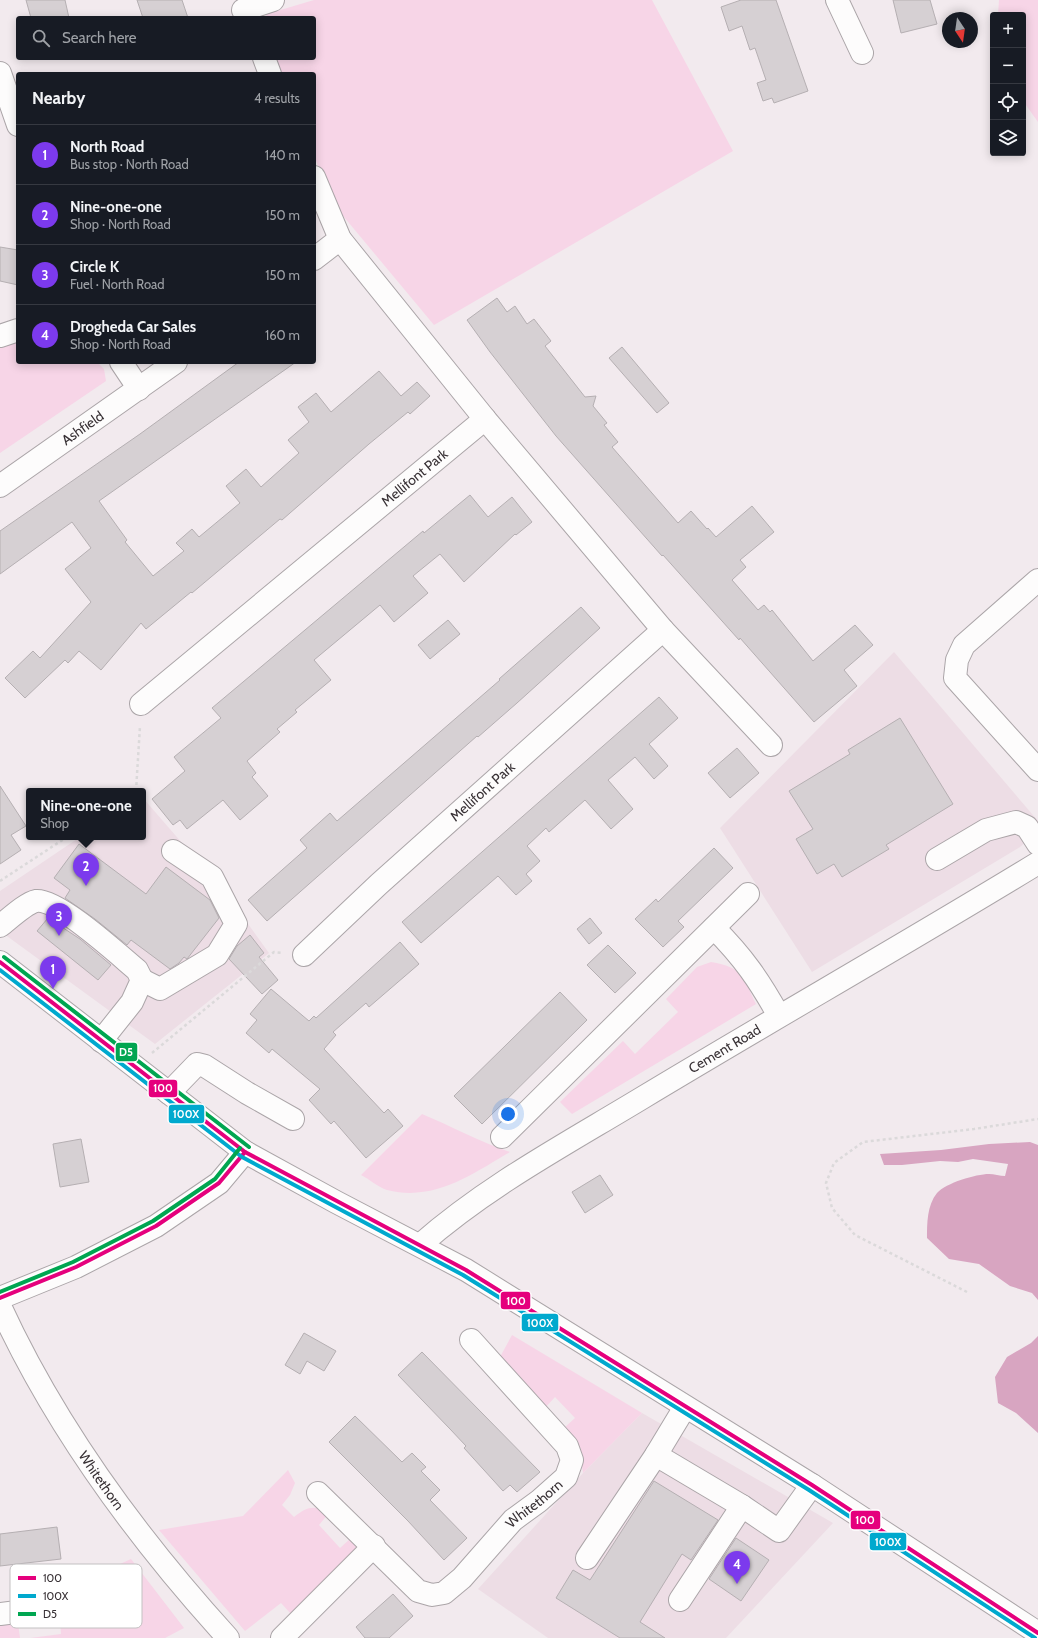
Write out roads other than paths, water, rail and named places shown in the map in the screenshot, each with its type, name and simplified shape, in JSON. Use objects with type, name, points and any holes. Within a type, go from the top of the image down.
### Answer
[{"type":"street","points":[[243,9],[273,0]]},
{"type":"street","points":[[837,0],[862,52]]},
{"type":"street","points":[[265,60],[269,72]]},
{"type":"street","points":[[0,74],[16,119]]},
{"type":"street","points":[[316,182],[340,239],[485,419],[663,630],[771,745]]},
{"type":"street","points":[[316,257],[340,239]]},
{"type":"street","points":[[0,336],[16,331]]},
{"type":"street","points":[[123,364],[139,389],[173,364]]},
{"type":"street","name":"Ashfield","points":[[0,486],[139,389]]},
{"type":"street","name":"Mellifont Park","points":[[141,704],[485,419]]},
{"type":"street","points":[[1038,580],[964,645],[957,660],[955,678],[1038,770]]},
{"type":"street","name":"Mellifont Park","points":[[304,955],[379,884],[663,630]]},
{"type":"street","points":[[937,859],[986,830],[1016,822],[1027,828],[1038,844]]},
{"type":"street","points":[[0,926],[34,902],[43,901],[85,925],[137,970],[142,980],[160,989],[217,955],[236,924],[212,877],[173,851]]},
{"type":"street","name":"Cement Road","points":[[420,1245],[444,1224],[502,1182],[1038,863]]},
{"type":"street","points":[[502,1137],[748,894]]},
{"type":"street","points":[[714,928],[740,955],[761,983],[779,1016]]},
{"type":"street","points":[[0,962],[245,1152],[336,1202],[466,1270],[812,1486],[1038,1632]]},
{"type":"street","points":[[101,1041],[132,1002],[142,980]]},
{"type":"street","points":[[169,1093],[197,1064],[205,1066],[247,1093],[292,1119]]},
{"type":"street","points":[[0,1298],[76,1267],[156,1226],[219,1183],[245,1152]]},
{"type":"street","name":"Whitethorn","points":[[0,1306],[29,1366],[78,1446],[147,1543],[228,1638]]},
{"type":"street","name":"Whitethorn","points":[[318,1493],[374,1546],[418,1591],[432,1595],[444,1593],[462,1578],[513,1520],[539,1501],[566,1477],[572,1460],[567,1446],[471,1340]]},
{"type":"street","points":[[587,1558],[656,1455],[685,1407]]},
{"type":"street","points":[[656,1455],[742,1506],[779,1531],[812,1486]]},
{"type":"street","points":[[680,1600],[742,1506]]},
{"type":"street","points":[[282,1638],[374,1546]]},
{"type":"street","points":[[0,1614],[10,1613]]},
{"type":"place","name":"Nine-one-one","points":[[86,886]]},
{"type":"place","name":"Circle K","points":[[59,936]]},
{"type":"place","name":"North Road","points":[[53,989]]},
{"type":"place","name":"Drogheda Car Sales","points":[[737,1584]]}]
